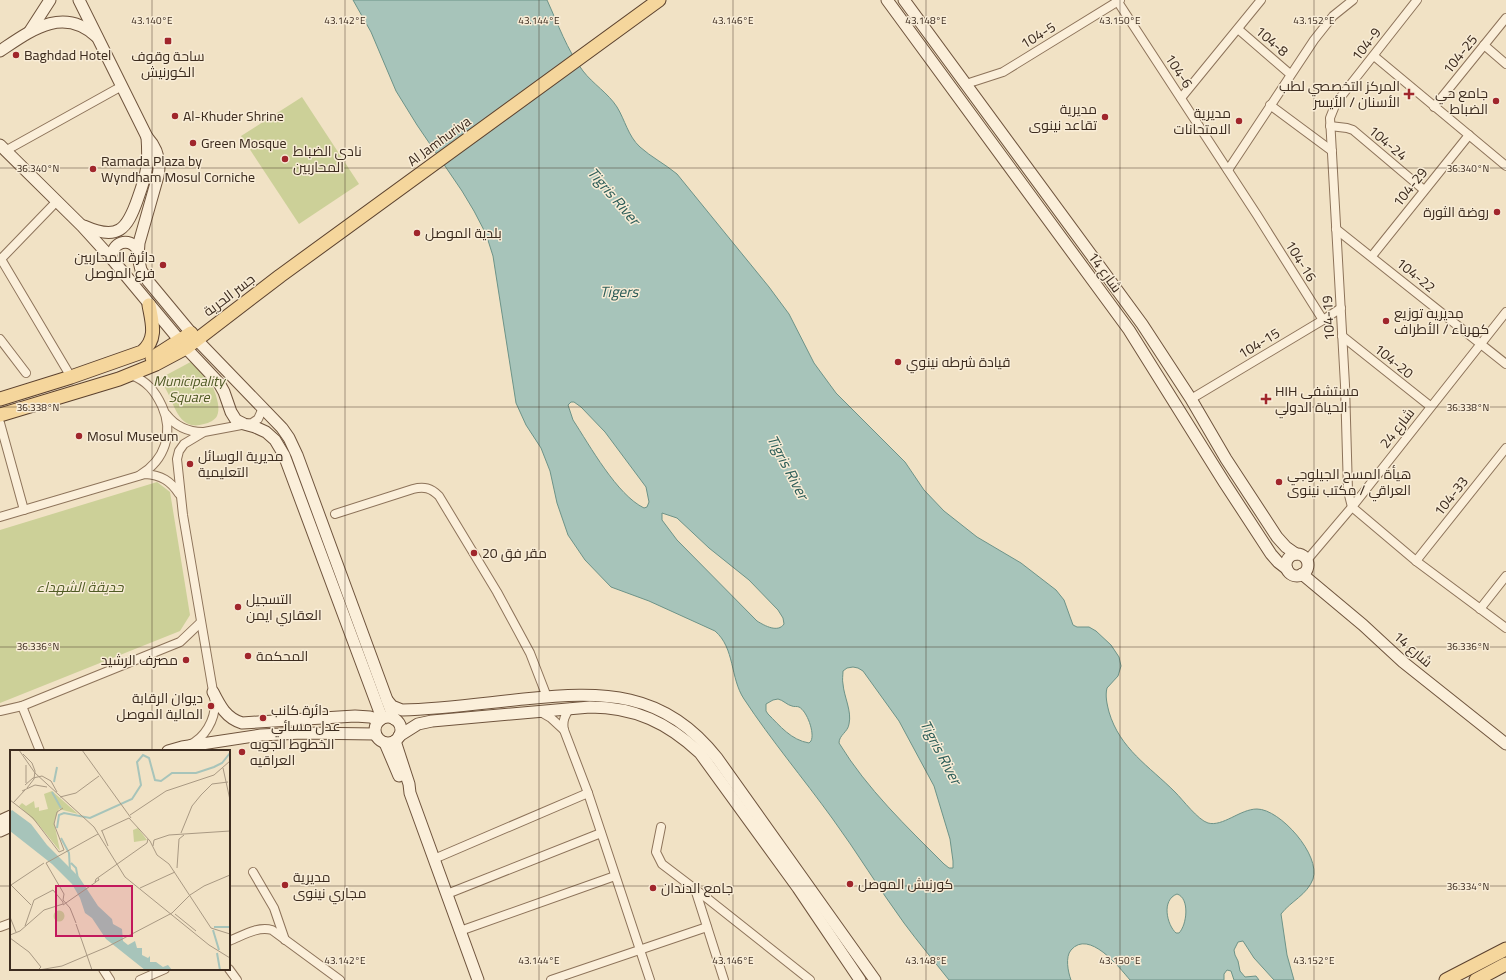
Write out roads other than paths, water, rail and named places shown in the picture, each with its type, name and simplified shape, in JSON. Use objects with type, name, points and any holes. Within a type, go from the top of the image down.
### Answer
[{"type":"main road","name":"Al Jamhuriya","points":[[280,276],[659,0]]},
{"type":"main road","name":"جسر الحرية","points":[[136,373],[146,362],[182,344],[280,276]]},
{"type":"main road","points":[[0,399],[71,377],[138,354],[146,349],[152,340],[154,330],[149,305]]},
{"type":"main road","points":[[0,415],[105,384],[136,373]]},
{"type":"main road","points":[[1446,980],[1506,949]]},
{"type":"main road","points":[[1476,980],[1506,964]]},
{"type":"street","points":[[29,32],[50,0]]},
{"type":"street","points":[[79,0],[147,137],[156,148],[158,155],[159,169],[138,250],[139,263],[144,276],[194,336],[282,428],[295,449],[394,719],[400,726],[393,740],[404,786],[410,793],[478,980]]},
{"type":"street","name":"شارع 14","points":[[887,0],[1129,330],[1271,554],[1287,569]]},
{"type":"street","name":"شارع 14","points":[[904,0],[1106,274],[1149,335],[1191,399],[1226,459],[1277,537],[1296,554]]},
{"type":"street","points":[[1181,98],[1261,0]]},
{"type":"street","points":[[1228,170],[1290,74],[1321,30],[1333,16],[1353,0]]},
{"type":"street","name":"104-9","points":[[1330,126],[1331,114],[1334,107],[1417,0]]},
{"type":"street","name":"104-5","points":[[966,84],[1003,72],[1119,1]]},
{"type":"street","name":"104-6","points":[[1119,1],[1257,215]]},
{"type":"street","name":"104-25","points":[[1434,107],[1506,18]]},
{"type":"street","points":[[0,51],[29,32],[47,24],[66,22],[85,28],[100,41]]},
{"type":"street","name":"104-8","points":[[1238,29],[1290,74]]},
{"type":"street","points":[[1484,45],[1506,64]]},
{"type":"street","points":[[1374,56],[1506,166]]},
{"type":"street","points":[[122,86],[3,148],[82,226],[112,259],[182,344],[219,382],[236,420],[266,432],[275,440],[282,450],[381,719]]},
{"type":"street","points":[[1270,105],[1332,151]]},
{"type":"street","name":"104-19","points":[[1330,126],[1345,385],[1348,491],[1352,507]]},
{"type":"street","name":"104-24","points":[[1330,126],[1353,130],[1424,190]]},
{"type":"street","name":"104-29","points":[[1372,256],[1468,135]]},
{"type":"street","points":[[82,226],[100,233],[107,233],[119,230],[129,221],[146,176],[148,161],[147,137]]},
{"type":"street","points":[[57,201],[0,259],[71,377]]},
{"type":"street","name":"104-16","points":[[1257,215],[1323,320]]},
{"type":"street","name":"104-22","points":[[1336,228],[1506,364]]},
{"type":"street","points":[[112,259],[115,246],[123,242],[132,244],[138,250]]},
{"type":"street","name":"104-15","points":[[1191,399],[1341,308]]},
{"type":"street","name":"شارع 24","points":[[1307,560],[1352,507],[1430,406],[1506,312]]},
{"type":"street","name":"104-20","points":[[1342,336],[1430,406]]},
{"type":"street","points":[[0,339],[26,373]]},
{"type":"street","points":[[136,373],[155,392],[165,412],[175,423],[189,430],[204,432],[252,423],[258,419],[263,408]]},
{"type":"street","points":[[138,476],[154,465],[164,449],[168,430],[165,412]]},
{"type":"street","points":[[0,423],[24,510]]},
{"type":"street","points":[[172,750],[196,741],[210,725],[214,712],[213,692],[200,623],[176,464],[178,455],[184,444],[204,432]]},
{"type":"street","name":"104-33","points":[[1416,561],[1506,448]]},
{"type":"street","points":[[0,517],[138,476],[159,476],[171,484],[180,495]]},
{"type":"street","points":[[335,514],[413,489],[421,487],[433,489],[439,496],[498,592],[530,653],[547,697]]},
{"type":"street","points":[[1352,507],[1416,561],[1506,628]]},
{"type":"street","points":[[1296,554],[1303,555],[1307,560],[1308,566],[1302,574],[1294,575],[1287,569],[1287,560],[1296,554]]},
{"type":"street","name":"شارع 14","points":[[1302,574],[1363,625],[1403,662],[1506,744]]},
{"type":"street","points":[[1480,609],[1506,576]]},
{"type":"street","points":[[0,711],[22,706],[180,642],[200,623]]},
{"type":"street","points":[[213,692],[228,716],[242,723],[354,716],[381,719],[388,717],[394,719]]},
{"type":"street","points":[[387,699],[392,706],[402,710],[547,697],[590,695],[618,697],[652,706],[668,714],[696,734],[717,758],[875,980]]},
{"type":"street","points":[[590,695],[590,707]]},
{"type":"street","points":[[467,705],[468,717]]},
{"type":"street","points":[[22,706],[40,750]]},
{"type":"street","points":[[381,719],[375,728],[379,740],[393,740],[414,726],[423,723],[468,717],[590,707],[618,709],[650,718],[665,726],[678,734],[700,753],[798,888],[860,980]]},
{"type":"street","points":[[570,708],[564,717],[564,730],[588,793],[650,980]]},
{"type":"street","points":[[539,711],[551,718],[564,730]]},
{"type":"street","points":[[182,747],[209,747],[260,735],[281,733],[376,734]]},
{"type":"street","points":[[434,859],[588,793]]},
{"type":"street","points":[[0,821],[10,816]]},
{"type":"street","points":[[0,831],[10,826]]},
{"type":"street","points":[[661,827],[657,846],[658,858],[666,868],[695,889],[810,980]]},
{"type":"street","points":[[447,894],[601,833]]},
{"type":"street","points":[[253,872],[274,908],[285,940]]},
{"type":"street","points":[[460,931],[615,876]]},
{"type":"street","points":[[695,889],[724,980]]},
{"type":"street","points":[[0,927],[10,923]]},
{"type":"street","points":[[552,980],[707,927]]},
{"type":"street","points":[[230,941],[255,930],[272,930],[340,980]]},
{"type":"street","points":[[104,970],[110,980]]},
{"type":"street","points":[[140,980],[163,970]]},
{"type":"street","points":[[230,970],[238,980]]},
{"type":"water","name":"Tigers","points":[[353,0],[547,0],[567,46],[577,63],[617,107],[636,143],[644,151],[677,174],[769,287],[789,314],[814,363],[836,393],[905,462],[924,490],[944,511],[977,537],[1021,563],[1056,590],[1064,600],[1073,625],[1077,627],[1089,627],[1096,631],[1111,645],[1119,657],[1121,666],[1118,676],[1107,688],[1106,694],[1109,712],[1120,736],[1136,756],[1175,792],[1195,814],[1208,823],[1214,824],[1244,812],[1257,809],[1266,811],[1277,817],[1297,835],[1311,858],[1314,869],[1313,879],[1310,885],[1303,894],[1281,914],[1287,955],[1294,980],[1274,980],[1254,958],[1243,941],[1238,942],[1234,950],[1240,971],[1245,977],[1256,976],[1259,980],[1234,980],[1231,971],[1227,970],[1224,974],[1224,980],[1130,980],[1103,952],[1086,944],[1078,945],[1069,953],[1068,965],[1071,980],[949,980],[904,923],[821,803],[744,699],[736,682],[726,646],[721,638],[715,631],[649,601],[611,587],[585,560],[568,535],[557,503],[550,471],[541,448],[526,425],[516,403],[493,256],[486,234],[462,191],[417,125],[396,91],[371,32]],"holes":[[[571,402],[574,402],[581,407],[605,432],[646,487],[649,502],[647,507],[644,508],[634,502],[614,481],[573,420],[568,405]],[[662,513],[677,518],[709,548],[749,580],[778,610],[783,618],[784,624],[778,628],[771,628],[757,621],[677,540],[662,520]],[[853,667],[863,671],[899,721],[934,786],[950,839],[953,868],[949,868],[944,864],[888,807],[862,776],[839,743],[840,738],[848,727],[850,719],[843,682],[843,671],[847,668]],[[778,699],[802,709],[811,728],[812,737],[809,743],[791,736],[768,714],[766,711],[766,704]],[[1177,894],[1181,896],[1184,901],[1186,912],[1184,924],[1179,933],[1176,933],[1168,919],[1167,907],[1172,897]]]},
{"type":"place","name":"ساحة وقوف الكورنيش","points":[[168,41]]},
{"type":"place","name":"Baghdad Hotel","points":[[16,55]]},
{"type":"place","name":"المركز التخصصي لطب الأسنان / الأيسر","points":[[1409,94]]},
{"type":"place","name":"جامع حي الضباط","points":[[1496,101]]},
{"type":"place","name":"Al-Khuder Shrine","points":[[175,116]]},
{"type":"place","name":"مديرية تقاعد نينوى","points":[[1105,117]]},
{"type":"place","name":"مديرية الامتحانات","points":[[1239,121]]},
{"type":"place","name":"Green Mosque","points":[[193,143]]},
{"type":"place","name":"نادي الضباط المحاربين","points":[[285,159]]},
{"type":"place","name":"Ramada Plaza by Wyndham Mosul Corniche","points":[[93,169]]},
{"type":"place","name":"روضة الثورة","points":[[1497,212]]},
{"type":"place","name":"بلدية الموصل","points":[[417,233]]},
{"type":"place","name":"دائرة المحاربين فرع الموصل","points":[[163,265]]},
{"type":"place","name":"مديريه توزيع كهرباء / الأطراف","points":[[1386,321]]},
{"type":"place","name":"قيادة شرطه نينوي","points":[[898,362]]},
{"type":"place","name":"HIH مستشفى الحياة الدولي","points":[[1266,399]]},
{"type":"place","name":"Mosul Museum","points":[[79,436]]},
{"type":"place","name":"مديرية الوسائل التعليمية","points":[[190,464]]},
{"type":"place","name":"هيأة المسح الجيلوجي العراقي / مكتب نينوى","points":[[1279,482]]},
{"type":"place","name":"مقر فق 20","points":[[474,553]]},
{"type":"place","name":"التسجيل العقاري ايمن","points":[[238,607]]},
{"type":"place","name":"المحكمة","points":[[248,656]]},
{"type":"place","name":"مصرف الرشيد","points":[[186,660]]},
{"type":"place","name":"ديوان الرقابة المالية الموصل","points":[[211,706]]},
{"type":"place","name":"دائرة كانب عدل مسائي","points":[[263,718]]},
{"type":"place","name":"الخطوط الجويه العراقيه","points":[[242,752]]},
{"type":"place","name":"كورنيش الموصل","points":[[850,884]]},
{"type":"place","name":"مديرية مجاري نينوى","points":[[285,885]]},
{"type":"place","name":"جامع الدندان","points":[[653,888]]},
{"type":"water label","name":"Tigris River","points":[[614,196]]},
{"type":"water label","name":"Tigris River","points":[[788,467]]},
{"type":"water label","name":"Tigris River","points":[[941,752]]},
{"type":"park label","name":"Municipality Square","points":[[189,390]]},
{"type":"park label","name":"حديقة الشهداء","points":[[80,587]]}]
